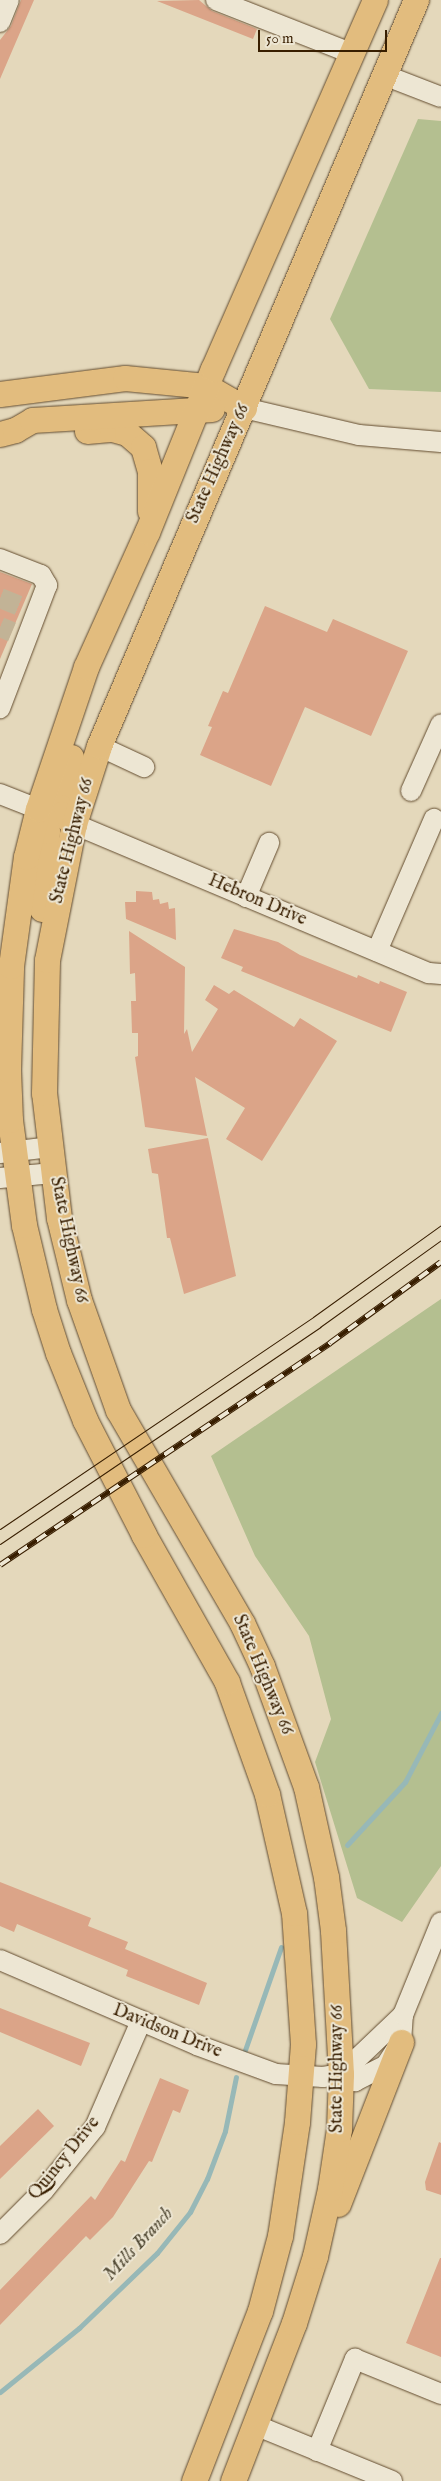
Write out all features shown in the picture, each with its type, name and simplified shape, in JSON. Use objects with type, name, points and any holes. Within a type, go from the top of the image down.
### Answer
[{"type":"main road","name":"State Highway 66","points":[[194,2481],[257,2319],[280,2236],[301,2077],[302,1989],[294,1913],[267,1794],[250,1741],[227,1682],[144,1535],[72,1391],[44,1309],[24,1225],[8,1178],[8,1070],[11,966],[24,866],[38,809],[86,666],[147,532],[198,410],[206,386],[353,54],[375,0]]},
{"type":"main road","name":"State Highway 66","points":[[233,2481],[302,2297],[330,2188],[339,2129],[341,2074],[333,1930],[326,1878],[306,1787],[280,1710],[242,1624],[118,1410],[79,1300],[59,1218],[44,1093],[48,954],[74,824],[99,746],[416,0]]},
{"type":"main road","points":[[0,394],[125,378],[206,386],[244,408]]},
{"type":"main road","points":[[7,432],[32,420],[244,408]]},
{"type":"main road","points":[[7,432],[36,435],[112,429],[127,433],[143,447],[150,471],[152,498],[147,532]]},
{"type":"main road","points":[[74,824],[62,814],[61,797],[85,712],[86,666]]},
{"type":"main road","points":[[38,809],[47,831],[42,910],[48,954]]},
{"type":"main road","points":[[302,2297],[401,2042]]},
{"type":"street","points":[[0,22],[9,0]]},
{"type":"street","points":[[216,0],[353,54]]},
{"type":"street","points":[[384,75],[441,97]]},
{"type":"street","points":[[244,408],[359,435],[441,442]]},
{"type":"street","points":[[0,559],[45,579],[47,591],[30,611],[9,661],[0,708]]},
{"type":"street","points":[[411,791],[441,724]]},
{"type":"street","points":[[99,746],[144,767]]},
{"type":"street","points":[[0,794],[38,809]]},
{"type":"street","points":[[377,951],[434,819]]},
{"type":"street","name":"Hebron Drive","points":[[74,824],[429,973],[441,974]]},
{"type":"street","points":[[246,897],[269,843]]},
{"type":"street","points":[[7,1152],[50,1147]]},
{"type":"street","points":[[8,1178],[53,1173]]},
{"type":"street","name":"Davidson Drive","points":[[0,1960],[141,2021],[276,2074],[301,2077],[341,2074],[355,2081],[368,2076],[386,2065],[401,2042],[403,2015],[441,1922]]},
{"type":"street","name":"Davidson Drive","points":[[341,2074],[403,2015]]},
{"type":"street","name":"Quincy Drive","points":[[0,2234],[44,2190],[95,2126],[141,2021]]},
{"type":"street","points":[[317,2451],[354,2359],[441,2394]]},
{"type":"street","points":[[255,2425],[392,2481]]},
{"type":"green space","points":[[418,119],[441,121],[441,392],[369,389],[330,319]]},
{"type":"green space","points":[[441,1299],[441,1866],[402,1922],[357,1898],[315,1762],[331,1719],[309,1636],[255,1556],[211,1456]]},
{"type":"building","points":[[21,0],[34,0],[0,79],[0,40],[11,26]]},
{"type":"building","points":[[199,0],[212,11],[257,29],[253,39],[157,1]]},
{"type":"building","points":[[0,572],[32,584],[0,659]]},
{"type":"building","points":[[265,606],[327,632],[333,619],[408,651],[371,736],[305,707],[271,786],[200,755],[212,727],[208,726],[223,691],[228,693]]},
{"type":"building","points":[[136,891],[152,892],[153,900],[159,899],[160,904],[168,902],[169,909],[175,908],[176,940],[126,919],[125,902],[136,902]]},
{"type":"building","points":[[234,929],[278,942],[300,955],[357,978],[358,975],[379,984],[380,981],[407,992],[391,1032],[241,971],[243,967],[221,958]]},
{"type":"building","points":[[129,931],[185,967],[184,1034],[187,1029],[192,1052],[218,1009],[205,1000],[214,985],[229,994],[234,990],[294,1027],[300,1018],[337,1041],[262,1161],[226,1139],[245,1108],[195,1077],[207,1136],[145,1127],[135,1057],[138,1056],[138,1033],[132,1033],[131,1001],[136,1001],[135,973],[130,974]]},
{"type":"building","points":[[208,1138],[236,1276],[184,1294],[170,1238],[167,1238],[158,1174],[152,1173],[148,1149]]},
{"type":"building","points":[[0,1882],[91,1918],[88,1926],[128,1942],[125,1949],[207,1983],[199,2005],[126,1976],[128,1970],[17,1924],[14,1932],[0,1926]]},
{"type":"building","points":[[0,2008],[90,2043],[81,2066],[0,2032]]},
{"type":"building","points":[[160,2078],[189,2090],[180,2113],[173,2110],[152,2162],[149,2161],[113,2217],[90,2240],[86,2236],[0,2325],[0,2290],[91,2196],[95,2200],[121,2160],[125,2162]]},
{"type":"building","points":[[38,2109],[54,2126],[0,2179],[0,2146]]},
{"type":"building","points":[[439,2142],[441,2143],[441,2195],[426,2190],[425,2182]]},
{"type":"building","points":[[441,2258],[441,2357],[406,2343]]},
{"type":"waterway","name":"Mills Branch","points":[[347,1845],[405,1782],[441,1713]]},
{"type":"waterway","name":"Mills Branch","points":[[245,2050],[281,1947]]},
{"type":"waterway","name":"Mills Branch","points":[[0,2392],[79,2328],[157,2253],[190,2212],[207,2179],[225,2131],[236,2077]]},
{"type":"tunnel","points":[[0,598],[22,607]]},
{"type":"tunnel","points":[[0,627],[12,632]]},
{"type":"tram line","points":[[0,1529],[313,1317],[441,1225]]},
{"type":"tram line","points":[[0,1544],[320,1327],[441,1240]]},
{"type":"railway","points":[[0,1565],[330,1343],[441,1262]]}]
